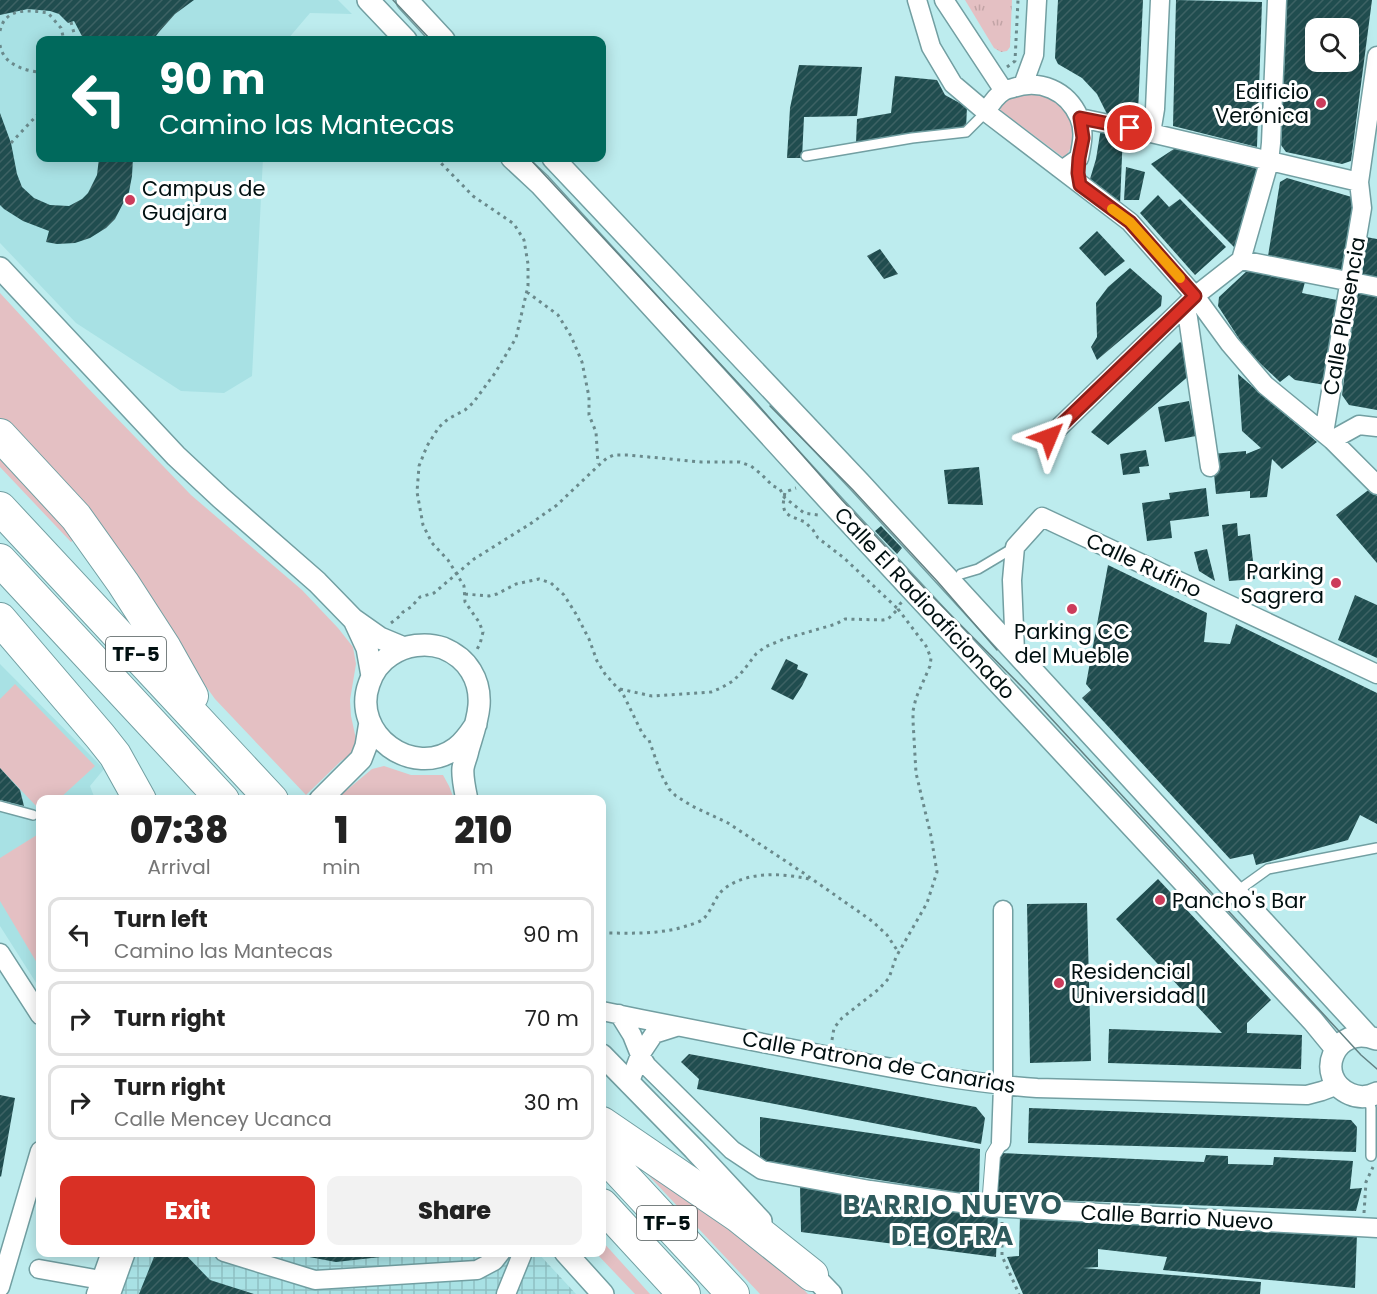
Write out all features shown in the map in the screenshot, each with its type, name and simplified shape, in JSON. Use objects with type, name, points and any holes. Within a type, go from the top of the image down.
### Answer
[{"type":"highway","points":[[0,435],[76,517],[103,554],[165,648],[218,741]]},
{"type":"highway","name":"TF-5","points":[[0,508],[267,795]]},
{"type":"highway","name":"TF-5","points":[[0,561],[218,795]]},
{"type":"highway","points":[[0,619],[115,755],[137,795]]},
{"type":"highway","points":[[606,1126],[738,1216],[821,1284]]},
{"type":"highway","name":"TF-5","points":[[606,1157],[733,1294]]},
{"type":"highway","name":"TF-5","points":[[606,1209],[684,1294]]},
{"type":"street","points":[[368,0],[402,36]]},
{"type":"street","points":[[407,0],[440,36]]},
{"type":"street","points":[[917,0],[931,47],[953,84],[1130,222],[1190,301],[1265,385],[1328,436],[1377,485]]},
{"type":"street","points":[[944,0],[1004,91]]},
{"type":"street","points":[[1023,85],[1034,55],[1037,0]]},
{"type":"street","points":[[1151,132],[1155,109],[1160,0]]},
{"type":"street","points":[[1049,437],[1190,301],[1241,260],[1269,162],[1277,0]]},
{"type":"street","points":[[1034,55],[1047,87]]},
{"type":"street","name":"Calle Plasencia","points":[[1328,436],[1349,282],[1362,208],[1359,182],[1377,56]]},
{"type":"street","points":[[986,112],[1004,91],[1023,85],[1032,84],[1053,89],[1069,101],[1080,118],[1083,138],[1078,173],[1080,185]]},
{"type":"street","points":[[1080,118],[1151,132],[1359,182]]},
{"type":"street","points":[[1059,168],[1065,168],[1079,158]]},
{"type":"street","name":"Calle El Radioaficionado","points":[[516,162],[540,184],[835,507],[1313,1021],[1336,1050]]},
{"type":"street","name":"Calle El Radioaficionado","points":[[557,162],[852,475],[1372,1037]]},
{"type":"street","points":[[1241,260],[1377,287]]},
{"type":"street","points":[[0,268],[176,456],[220,498],[317,582],[353,619],[375,635],[404,648]]},
{"type":"street","points":[[1190,301],[1188,318],[1209,467]]},
{"type":"street","points":[[1328,436],[1359,425],[1377,427]]},
{"type":"street","name":"Calle Rufino","points":[[1015,547],[1042,517],[1377,674]]},
{"type":"street","points":[[1015,547],[1012,580],[1015,652]]},
{"type":"street","points":[[353,619],[367,648],[372,676]]},
{"type":"street","points":[[466,795],[463,769],[476,724],[480,709],[480,693],[476,678],[467,665],[444,649],[422,645],[404,648],[385,659],[372,676],[366,700],[370,722],[381,740],[395,751],[416,758],[442,756],[454,750],[467,738],[476,724]]},
{"type":"street","points":[[325,795],[361,759],[370,722]]},
{"type":"street","points":[[361,759],[395,751]]},
{"type":"street","points":[[989,1207],[993,1155],[1001,1142],[1003,910]]},
{"type":"street","points":[[0,953],[36,1009]]},
{"type":"street","name":"Calle Patrona de Canarias","points":[[610,1012],[893,1069],[1003,1086],[1306,1095],[1322,1092],[1338,1085]]},
{"type":"street","name":"Calle Barrio Nuevo","points":[[610,1012],[632,1035],[647,1066],[732,1150],[762,1170],[870,1190],[989,1207],[1370,1227]]},
{"type":"street","points":[[629,1084],[640,1055],[654,1034],[676,1027]]},
{"type":"street","points":[[1372,1037],[1351,1037],[1340,1044],[1333,1056],[1332,1071],[1338,1085],[1345,1091],[1363,1097],[1373,1094]]},
{"type":"street","points":[[606,1059],[821,1284]]},
{"type":"street","points":[[0,1287],[4,1262],[36,1163]]},
{"type":"street","points":[[103,1289],[110,1257]]},
{"type":"street","points":[[103,1289],[123,1257]]},
{"type":"street","points":[[240,1257],[315,1280],[477,1270],[497,1257]]},
{"type":"street","points":[[506,1294],[521,1257]]},
{"type":"street","points":[[570,1257],[603,1294]]},
{"type":"street","points":[[39,1269],[103,1289]]},
{"type":"lane","points":[[806,156],[912,138],[966,132],[986,112]]},
{"type":"lane","points":[[961,574],[978,569],[1015,547]]},
{"type":"lane","points":[[0,806],[33,815]]},
{"type":"lane","points":[[1236,892],[1268,869],[1377,849]]},
{"type":"lane","points":[[1371,1156],[1373,1094]]},
{"type":"path","points":[[1002,68],[1010,66],[1015,61],[1018,0]]},
{"type":"path","points":[[0,31],[9,15],[30,10],[48,13],[61,28],[63,36]]},
{"type":"path","points":[[71,22],[75,36]]},
{"type":"path","points":[[0,45],[7,60],[16,67],[36,71]]},
{"type":"path","points":[[11,143],[36,116]]},
{"type":"path","points":[[440,162],[473,196],[514,224],[524,240],[528,264],[527,292],[516,338],[495,373],[465,410],[439,427],[427,446],[419,466],[417,492],[423,525],[432,543],[448,560],[465,586],[465,602],[479,622],[483,633],[480,644],[467,665]]},
{"type":"path","points":[[527,292],[558,315],[572,336],[582,362],[590,397],[589,415],[596,432],[598,466]]},
{"type":"path","points":[[375,635],[411,607],[420,597],[434,593],[474,559],[557,505],[607,458],[614,455],[702,462],[740,462],[751,466],[773,486],[780,489],[784,497],[804,513],[826,515]]},
{"type":"path","points":[[800,486],[785,492],[783,505],[785,512],[805,522],[818,538],[879,590],[898,609],[926,646],[931,658],[930,666],[916,699],[913,721],[916,773],[937,872],[927,903],[899,953],[889,978],[879,989],[842,1018],[834,1028],[828,1056]]},
{"type":"path","points":[[465,594],[489,596],[516,584],[539,579],[551,583],[564,595],[589,639],[597,661],[623,694],[644,735],[649,740],[669,789],[692,806],[728,823],[872,921],[899,953]]},
{"type":"path","points":[[619,689],[652,696],[711,692],[733,681],[765,647],[844,619],[888,619],[906,600]]},
{"type":"path","points":[[606,933],[676,930],[702,920],[722,890],[743,879],[768,874],[791,875],[812,880]]},
{"type":"path","points":[[1370,1227],[1366,1182],[1374,1165],[1371,1156]]},
{"type":"path","points":[[1002,1221],[1002,1256],[1019,1294]]},
{"type":"shaded area","name":"Campus de Guajara","points":[[0,0],[338,0],[352,14],[310,13],[290,36],[36,36],[36,162],[263,162],[252,376],[224,393],[181,391],[76,323],[0,243]]},
{"type":"shaded area","points":[[0,664],[104,769],[90,786],[93,795],[36,795],[36,983],[0,926]]},
{"type":"shaded area","points":[[133,1257],[542,1257],[576,1294],[120,1294]]},
{"type":"green space","points":[[965,0],[1012,0],[1010,47],[1007,51],[1001,52],[994,48]]},
{"type":"green space","points":[[1030,93],[1049,96],[1063,107],[1068,115],[1073,133],[1069,151],[1064,158],[1000,110],[1008,99]]},
{"type":"green space","points":[[0,293],[191,495],[302,590],[353,647],[356,664],[350,700],[356,739],[355,752],[341,761],[306,795],[215,699],[73,500],[0,420]]},
{"type":"green space","points":[[0,446],[79,536],[71,542],[0,467]]},
{"type":"green space","points":[[15,684],[95,766],[63,795],[36,795],[36,806],[0,768],[0,699]]},
{"type":"green space","points":[[384,766],[411,775],[443,775],[452,795],[341,795],[372,769]]},
{"type":"green space","points":[[36,836],[36,961],[0,901],[0,858]]},
{"type":"green space","points":[[634,1160],[778,1264],[808,1294],[760,1294]]},
{"type":"green space","points":[[606,1245],[650,1294],[635,1294],[600,1257],[606,1257]]},
{"type":"building","points":[[0,0],[194,0],[175,14],[156,36],[82,36],[74,21],[68,23],[59,14],[50,11],[28,9],[0,15]]},
{"type":"building","points":[[1058,0],[1143,0],[1138,112],[1131,118],[1107,114],[1097,94],[1082,78],[1058,64],[1055,58]]},
{"type":"building","points":[[1176,0],[1262,2],[1257,147],[1173,126]]},
{"type":"building","name":"Edificio Verónica","points":[[1287,0],[1372,0],[1351,161],[1342,164],[1286,152],[1281,145]]},
{"type":"building","points":[[799,65],[862,67],[857,116],[804,117],[802,158],[787,158],[790,108]]},
{"type":"building","points":[[895,76],[937,80],[945,95],[967,107],[966,129],[917,133],[856,143],[857,119],[891,113]]},
{"type":"building","points":[[0,113],[11,143],[22,187],[34,198],[50,205],[69,206],[82,199],[88,193],[97,175],[99,162],[133,162],[129,192],[115,219],[90,238],[75,243],[46,242],[49,231],[23,221],[0,205]]},
{"type":"building","points":[[1101,128],[1123,132],[1120,205],[1090,179]]},
{"type":"building","points":[[1177,147],[1258,169],[1237,250],[1151,164]]},
{"type":"building","points":[[1126,167],[1145,172],[1139,200],[1124,200]]},
{"type":"building","points":[[1287,178],[1355,198],[1343,270],[1268,256],[1280,182]]},
{"type":"building","points":[[1158,195],[1169,207],[1180,199],[1226,247],[1195,275],[1140,213]]},
{"type":"building","points":[[1097,231],[1125,261],[1105,276],[1079,248]]},
{"type":"building","points":[[1366,237],[1377,239],[1377,279],[1362,276]]},
{"type":"building","points":[[880,249],[898,274],[884,279],[867,256]]},
{"type":"building","points":[[1130,268],[1162,296],[1161,306],[1097,360],[1091,347],[1097,337],[1096,303],[1108,287]]},
{"type":"building","points":[[1248,270],[1305,282],[1302,293],[1337,300],[1325,385],[1295,380],[1289,375],[1280,382],[1247,351],[1218,306],[1219,297]]},
{"type":"building","points":[[1362,291],[1377,294],[1377,410],[1349,405],[1342,395],[1355,294]]},
{"type":"building","points":[[1180,342],[1189,349],[1191,374],[1108,445],[1091,432]]},
{"type":"building","points":[[1238,374],[1317,442],[1282,469],[1272,459],[1267,497],[1250,498],[1250,491],[1216,494],[1212,454],[1246,451],[1246,454],[1261,448],[1242,431]]},
{"type":"building","points":[[1189,401],[1196,436],[1165,442],[1158,407]]},
{"type":"building","points":[[1146,450],[1149,466],[1139,467],[1140,473],[1123,475],[1120,454]]},
{"type":"building","points":[[979,467],[983,505],[948,504],[944,470]]},
{"type":"building","points":[[1206,488],[1209,516],[1170,521],[1172,538],[1147,541],[1142,503],[1170,499],[1169,493]]},
{"type":"building","points":[[1371,488],[1377,496],[1377,563],[1336,515]]},
{"type":"building","points":[[1237,523],[1238,536],[1250,534],[1255,579],[1229,581],[1222,525]]},
{"type":"building","points":[[881,526],[902,548],[897,554],[875,531]]},
{"type":"building","points":[[1207,549],[1215,581],[1199,571],[1194,552]]},
{"type":"building","points":[[1108,565],[1207,613],[1204,642],[1230,644],[1236,624],[1377,693],[1377,824],[1360,815],[1348,840],[1256,865],[1253,854],[1230,859],[1082,698],[1091,690],[1086,684]]},
{"type":"building","points":[[1355,595],[1377,605],[1377,658],[1338,640]]},
{"type":"building","points":[[786,659],[798,665],[797,669],[808,674],[793,700],[771,689]]},
{"type":"building","points":[[0,768],[20,790],[24,806],[0,800]]},
{"type":"building","points":[[1158,879],[1271,1000],[1247,1023],[1247,1033],[1302,1035],[1301,1069],[1108,1063],[1109,1029],[1222,1033],[1116,919]]},
{"type":"building","name":"Residencial Universidad I","points":[[1087,903],[1091,1061],[1030,1063],[1027,904]]},
{"type":"building","points":[[689,1054],[976,1107],[985,1118],[981,1144],[697,1089],[699,1079],[681,1062]]},
{"type":"building","points":[[0,1095],[15,1098],[1,1177],[0,1176]]},
{"type":"building","points":[[1029,1108],[1351,1120],[1357,1127],[1356,1152],[1028,1143]]},
{"type":"building","points":[[760,1117],[980,1149],[979,1192],[954,1192],[760,1161]]},
{"type":"building","points":[[1000,1153],[1204,1162],[1206,1155],[1228,1156],[1228,1164],[1273,1165],[1274,1157],[1353,1161],[1350,1189],[1362,1188],[1356,1211],[996,1198]]},
{"type":"building","points":[[800,1186],[998,1213],[996,1257],[801,1232]]},
{"type":"building","points":[[1020,1214],[1357,1234],[1355,1288],[1163,1270],[1167,1257],[1098,1249],[1098,1267],[1083,1268],[1261,1282],[1260,1294],[1023,1294],[1007,1257],[1019,1256]]},
{"type":"building","points":[[154,1257],[188,1257],[210,1280],[254,1294],[139,1294]]},
{"type":"building","points":[[309,1257],[380,1257],[336,1262]]},
{"type":"tram line","points":[[393,0],[427,36]]},
{"type":"tram line","points":[[533,162],[752,398],[842,500],[927,591],[1025,690],[1361,1055],[1377,1069]]},
{"type":"tram line","points":[[770,406],[853,490],[997,650]]},
{"type":"slow traffic","points":[[1112,209],[1130,222],[1180,278]]},
{"type":"place","name":"Edificio Verónica","points":[[1321,103]]},
{"type":"place","name":"Campus de Guajara","points":[[130,200]]},
{"type":"place","name":"Parking Sagrera","points":[[1336,583]]},
{"type":"place","name":"Parking CC del Mueble","points":[[1072,609]]},
{"type":"place","name":"Pancho's Bar","points":[[1160,900]]},
{"type":"place","name":"Residencial Universidad I","points":[[1059,983]]},
{"type":"district","name":"BARRIO NUEVO DE OFRA","points":[[953,1220]]},
{"type":"route","points":[[1049,437],[1195,296],[1130,222],[1080,185],[1078,173],[1083,138],[1080,118],[1130,128]]}]
